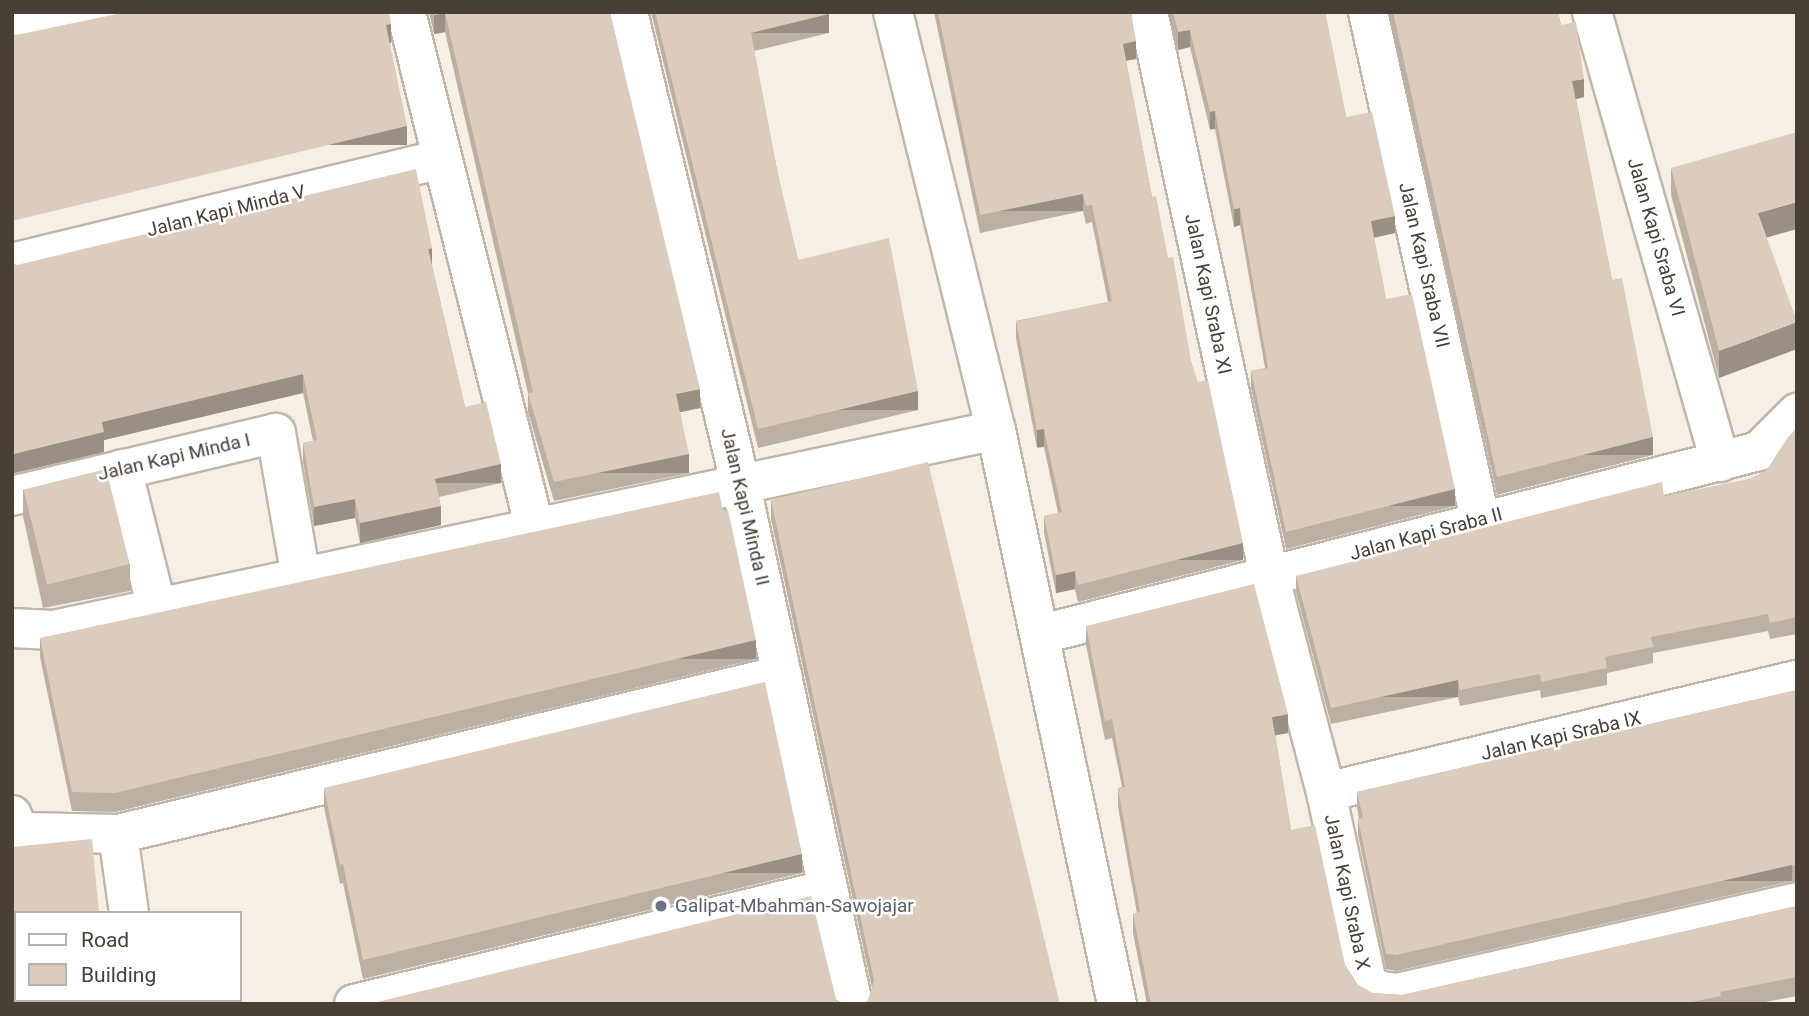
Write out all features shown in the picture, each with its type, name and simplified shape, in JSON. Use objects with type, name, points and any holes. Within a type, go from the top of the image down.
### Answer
[{"type":"street","points":[[12,33],[113,12]]},
{"type":"street","points":[[406,12],[535,529]]},
{"type":"street","name":"Jalan Kapi Minda II","points":[[628,12],[741,486],[853,1004]]},
{"type":"street","points":[[894,12],[996,430],[1042,634],[1118,1004]]},
{"type":"street","name":"Jalan Kapi Sraba XI","points":[[1148,12],[1269,575]]},
{"type":"street","name":"Jalan Kapi Sraba VII","points":[[1368,12],[1480,519]]},
{"type":"street","name":"Jalan Kapi Sraba VI","points":[[1592,12],[1720,462]]},
{"type":"street","name":"Jalan Kapi Minda V","points":[[12,263],[441,159]]},
{"type":"street","name":"Jalan Kapi Sraba II","points":[[1042,634],[1480,519],[1759,451],[1797,413]]},
{"type":"street","points":[[12,628],[54,630],[996,430]]},
{"type":"street","name":"Jalan Kapi Minda I","points":[[12,496],[276,433],[301,578]]},
{"type":"street","points":[[122,469],[157,608]]},
{"type":"street","name":"Jalan Kapi Sraba X","points":[[1269,575],[1326,792],[1366,979],[1375,990],[1397,993],[1797,902]]},
{"type":"street","points":[[12,815],[18,830],[25,832],[118,834],[782,674]]},
{"type":"street","name":"Jalan Kapi Sraba IX","points":[[1326,792],[1797,680]]},
{"type":"street","points":[[118,834],[129,911]]},
{"type":"street","points":[[354,1004],[828,889]]},
{"type":"building","points":[[120,12],[389,12],[391,24],[386,25],[407,126],[12,221],[12,34]]},
{"type":"building","points":[[433,12],[610,12],[700,389],[676,394],[689,454],[554,482],[528,393],[533,392],[445,13],[434,15]]},
{"type":"building","points":[[655,12],[829,12],[751,33],[778,175],[798,260],[889,238],[918,391],[758,429]]},
{"type":"building","points":[[938,12],[1131,12],[1136,41],[1123,44],[1152,197],[1156,196],[1168,258],[1173,257],[1191,361],[1198,382],[1208,380],[1243,543],[1078,585],[1075,571],[1056,575],[1044,516],[1062,512],[1044,429],[1037,430],[1016,321],[1112,301],[1092,205],[1086,206],[1083,194],[980,215]]},
{"type":"building","points":[[1173,12],[1325,12],[1346,117],[1372,112],[1395,216],[1371,221],[1386,299],[1412,294],[1455,489],[1286,532],[1251,371],[1268,368],[1240,208],[1234,209],[1215,111],[1210,112],[1190,30],[1178,32]]},
{"type":"building","points":[[1393,12],[1558,12],[1561,25],[1576,22],[1584,79],[1572,81],[1612,280],[1622,278],[1653,437],[1497,477]]},
{"type":"building","points":[[1797,132],[1797,202],[1758,213],[1797,322],[1719,351],[1671,168]]},
{"type":"building","points":[[416,169],[432,248],[428,249],[465,407],[486,402],[501,464],[435,479],[441,506],[360,523],[355,499],[314,507],[303,443],[317,440],[303,374],[102,422],[104,432],[14,454],[12,264],[17,265]]},
{"type":"building","points":[[1797,428],[1797,617],[1770,623],[1768,614],[1651,637],[1653,647],[1605,657],[1607,668],[1541,682],[1540,674],[1460,690],[1458,680],[1331,708],[1296,576],[1662,482],[1664,496],[1750,479],[1766,471]]},
{"type":"building","points":[[928,462],[1060,1004],[856,1004],[868,1001],[874,980],[771,500]]},
{"type":"building","points":[[106,469],[130,564],[47,585],[24,490]]},
{"type":"building","points":[[719,492],[723,511],[728,510],[756,640],[115,793],[72,792],[40,638]]},
{"type":"building","points":[[1254,584],[1288,714],[1272,717],[1291,830],[1315,825],[1345,965],[1358,985],[1372,993],[1402,995],[1797,906],[1797,977],[1720,992],[1721,996],[1687,1004],[1151,1004],[1133,914],[1140,912],[1118,788],[1125,787],[1112,719],[1105,721],[1086,626]]},
{"type":"building","points":[[765,682],[802,854],[363,960],[324,788]]},
{"type":"building","points":[[1797,690],[1797,866],[1396,955],[1386,954],[1358,819],[1363,818],[1357,792]]},
{"type":"building","points":[[92,839],[99,911],[14,911],[14,1002],[115,1004],[12,1004],[12,847]]},
{"type":"building","points":[[811,896],[836,999],[844,1004],[369,1004]]},
{"type":"place","name":"Galipat-Mbahman-Sawojajar","points":[[661,906]]}]
